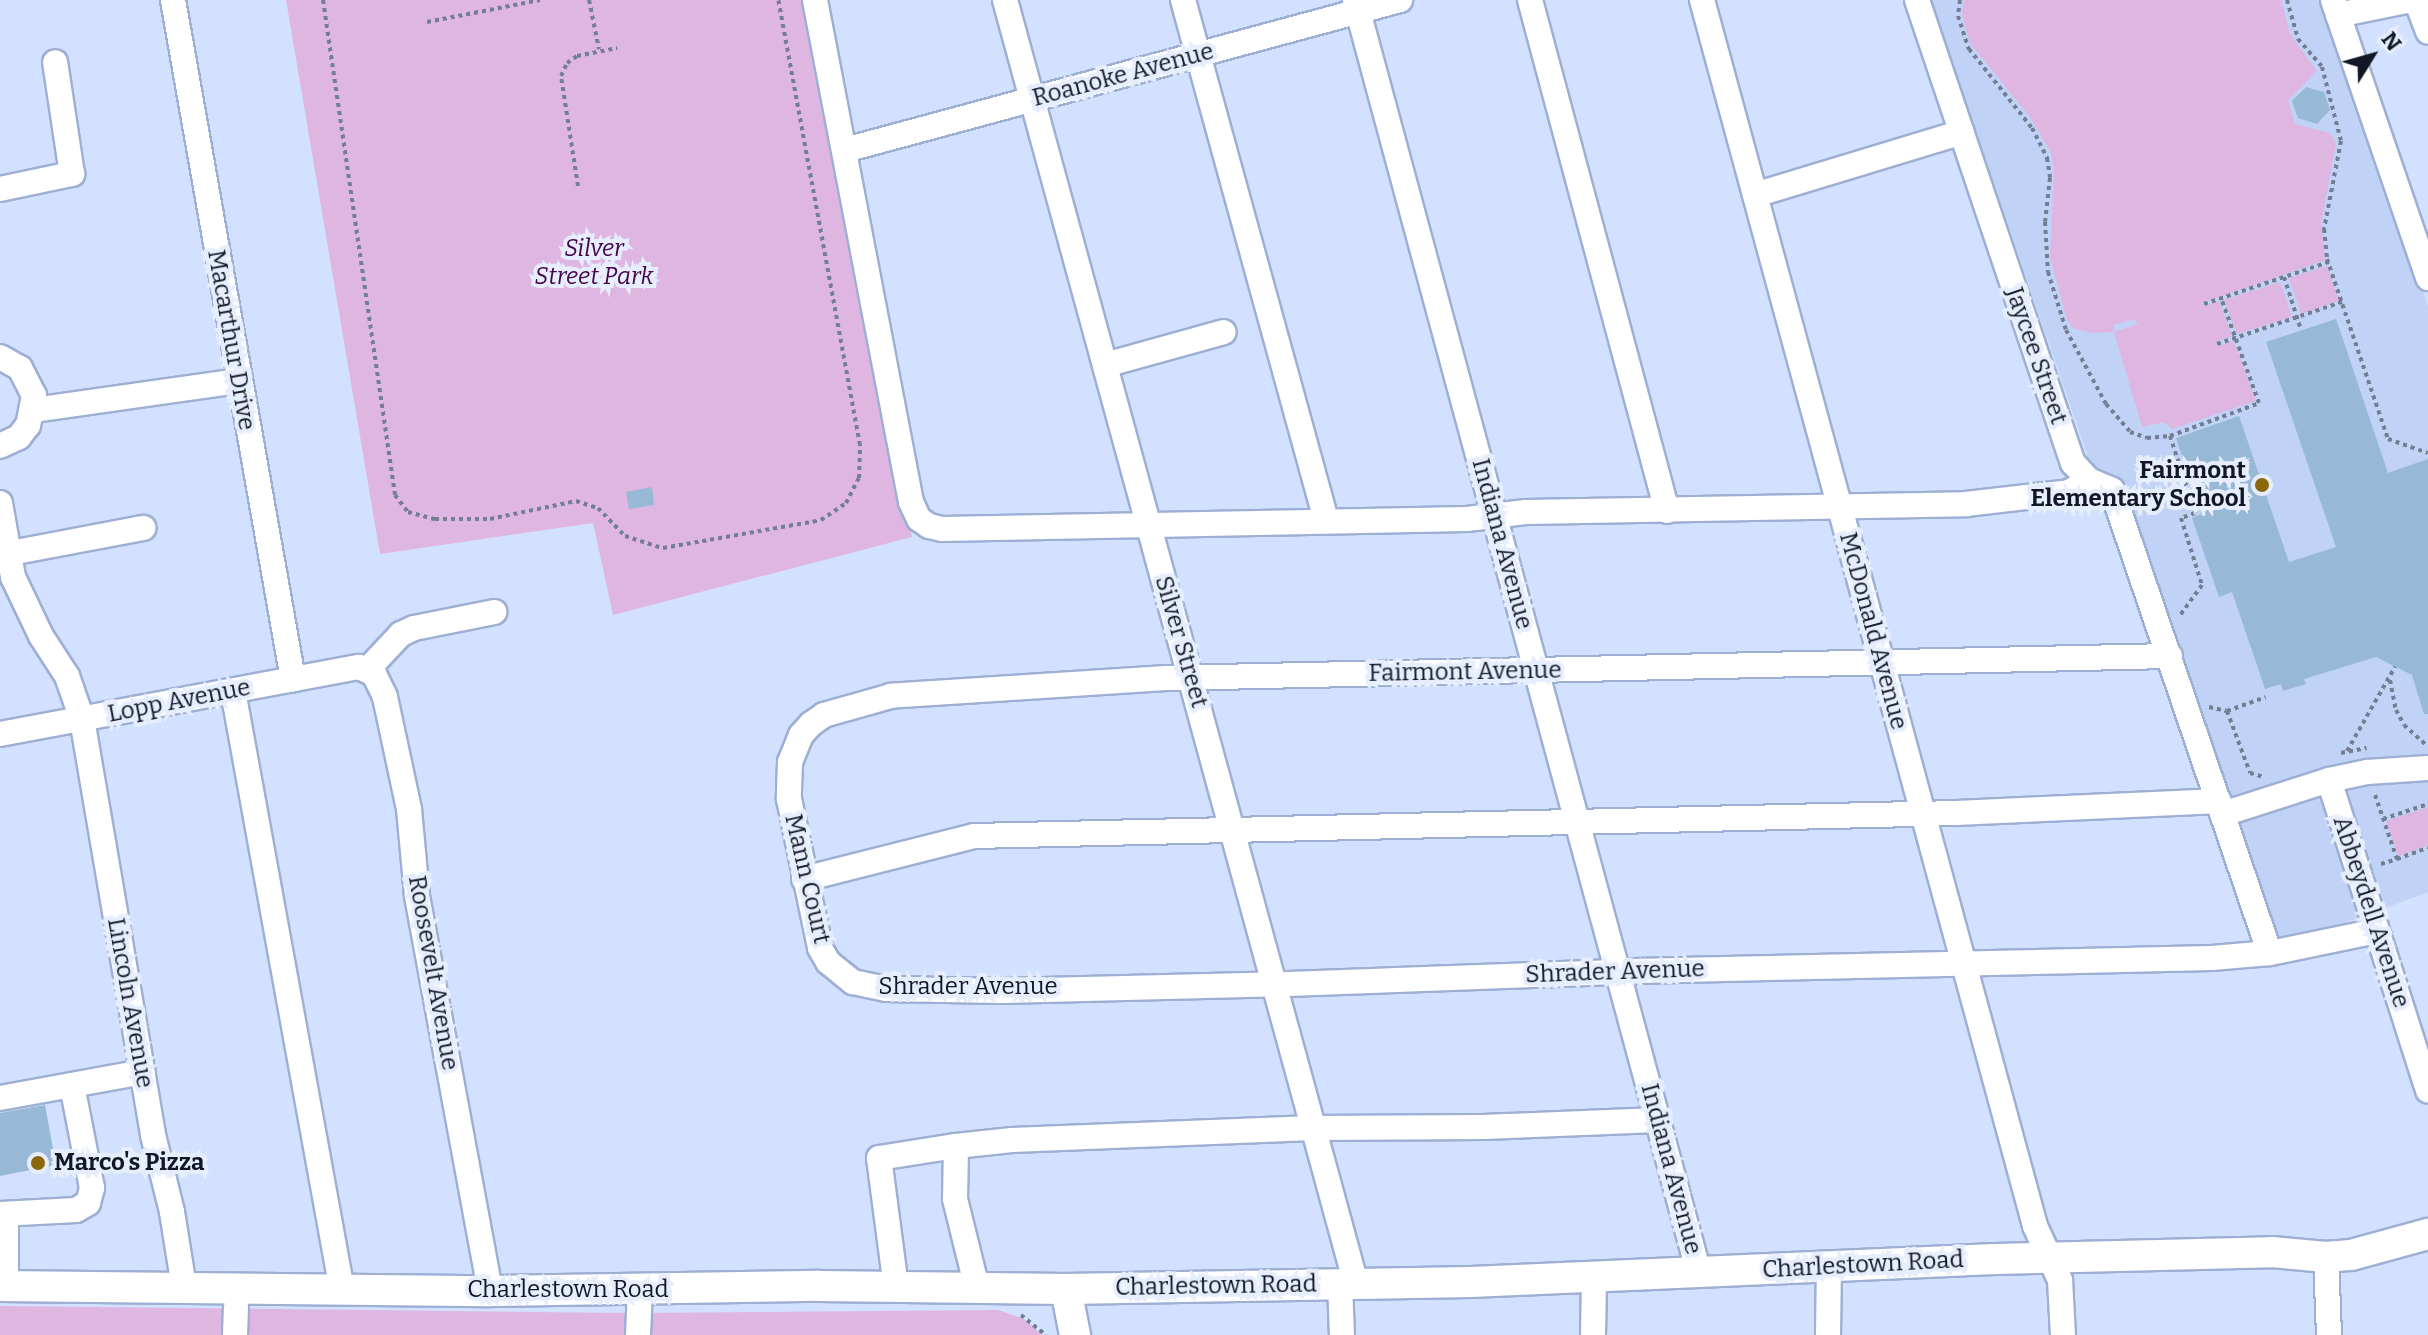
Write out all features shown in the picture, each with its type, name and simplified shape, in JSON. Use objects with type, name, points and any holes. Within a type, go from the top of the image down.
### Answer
[{"type":"main road","name":"Charlestown Road","points":[[3,1286],[490,1291],[896,1287],[1066,1289],[1348,1284],[1594,1278],[2052,1258],[2272,1252],[2326,1257],[2351,1255],[2428,1234]]},
{"type":"main road","points":[[1066,1289],[1075,1335]]},
{"type":"street","name":"Macarthur Drive","points":[[173,0],[293,679]]},
{"type":"street","points":[[815,0],[911,502],[919,519],[942,529],[1840,509],[2016,501],[2069,492],[2081,471],[2112,490],[2270,953]]},
{"type":"street","name":"Silver Street","points":[[1005,0],[1313,1128],[1348,1284],[1342,1335]]},
{"type":"street","points":[[1183,0],[1326,520]]},
{"type":"street","name":"Roanoke Avenue","points":[[845,150],[1197,55],[1357,6],[1400,0]]},
{"type":"street","points":[[1530,0],[1667,511]]},
{"type":"street","name":"McDonald Avenue","points":[[1702,0],[2035,1226],[2060,1280],[2063,1335]]},
{"type":"street","name":"Jaycee Street","points":[[1917,0],[2081,471]]},
{"type":"street","points":[[2428,32],[2414,0],[2335,8],[2428,278]]},
{"type":"street","name":"Indiana Avenue","points":[[1357,6],[1699,1273]]},
{"type":"street","points":[[0,189],[72,174],[55,62]]},
{"type":"street","points":[[1755,195],[1962,132]]},
{"type":"street","points":[[1105,365],[1224,332]]},
{"type":"street","points":[[0,357],[20,368],[29,381],[34,410],[19,437],[0,446]]},
{"type":"street","points":[[34,410],[238,381]]},
{"type":"street","name":"Lincoln Avenue","points":[[0,503],[4,554],[41,636],[67,676],[82,719],[184,1287]]},
{"type":"street","points":[[4,554],[143,528]]},
{"type":"street","points":[[363,668],[401,634],[414,628],[494,612]]},
{"type":"street","name":"Fairmont Avenue","points":[[790,762],[801,735],[824,715],[872,700],[948,690],[1192,678],[2170,656]]},
{"type":"street","name":"Lopp Avenue","points":[[0,734],[363,668]]},
{"type":"street","name":"Roosevelt Avenue","points":[[363,668],[385,697],[409,809],[417,896],[490,1291]]},
{"type":"street","points":[[233,691],[342,1290]]},
{"type":"street","name":"Mann Court","points":[[790,762],[789,799],[820,948],[828,962],[853,982]]},
{"type":"street","points":[[804,879],[956,838],[1922,811],[2221,808],[2367,772],[2428,768]]},
{"type":"street","name":"Abbeydell Avenue","points":[[2329,780],[2428,1091]]},
{"type":"street","name":"Shrader Avenue","points":[[853,982],[886,989],[936,991],[1963,964],[2270,953],[2376,931]]},
{"type":"street","points":[[0,1098],[143,1072]]},
{"type":"street","points":[[3,1286],[3,1214],[76,1210],[88,1203],[92,1188],[72,1085]]},
{"type":"street","points":[[896,1287],[879,1158],[1012,1140],[1313,1128],[1483,1127],[1658,1120]]},
{"type":"street","points":[[956,1146],[955,1199],[977,1288]]},
{"type":"street","points":[[2326,1257],[2329,1335]]},
{"type":"street","points":[[1828,1335],[1829,1267]]},
{"type":"street","points":[[1593,1335],[1594,1278]]},
{"type":"street","points":[[638,1335],[640,1290]]},
{"type":"street","points":[[235,1335],[236,1307]]},
{"type":"path","points":[[323,0],[395,495],[408,512],[435,519],[490,519],[576,501],[598,508],[625,536],[663,548],[821,520],[846,503],[859,478],[860,445],[778,0]]},
{"type":"path","points":[[427,22],[540,0]]},
{"type":"path","points":[[589,0],[599,49]]},
{"type":"path","points":[[1960,0],[1958,16],[1969,49],[2032,128],[2047,158],[2050,178],[2045,222],[2048,272],[2066,330],[2117,419],[2138,437],[2170,436],[2259,403],[2221,298]]},
{"type":"path","points":[[2287,0],[2298,39],[2322,67],[2341,141],[2324,229],[2329,262],[2388,439],[2428,453]]},
{"type":"path","points":[[578,186],[561,76],[567,63],[577,56],[599,49],[617,48]]},
{"type":"path","points":[[2204,304],[2329,262]]},
{"type":"path","points":[[2284,277],[2301,330]]},
{"type":"path","points":[[2217,344],[2342,302]]},
{"type":"path","points":[[2170,436],[2195,513],[2181,518],[2202,585],[2174,624]]},
{"type":"path","points":[[2347,751],[2395,667]]},
{"type":"path","points":[[2390,678],[2396,710],[2404,725],[2428,748]]},
{"type":"path","points":[[2199,706],[2227,711],[2266,697]]},
{"type":"path","points":[[2227,711],[2250,773],[2272,776]]},
{"type":"path","points":[[2359,747],[2397,859]]},
{"type":"path","points":[[2335,756],[2359,747],[2371,748]]},
{"type":"path","points":[[2412,749],[2428,748]]},
{"type":"path","points":[[2383,819],[2428,804]]},
{"type":"path","points":[[2381,864],[2428,848]]},
{"type":"shaded area","name":"Fairmont Elementary School","points":[[1931,0],[2322,0],[2428,306],[2428,892],[2259,955]]},
{"type":"green space","name":"Silver Street Park","points":[[286,0],[807,0],[912,537],[613,615],[593,523],[380,554]]},
{"type":"green space","points":[[1964,0],[2281,0],[2290,34],[2317,71],[2288,100],[2295,124],[2330,133],[2336,144],[2321,224],[2326,260],[2202,303],[2204,306],[2219,301],[2232,336],[2216,342],[2217,346],[2234,341],[2256,401],[2172,429],[2164,422],[2142,427],[2114,332],[2138,324],[2134,319],[2114,325],[2113,332],[2093,333],[2072,328],[2067,320],[2050,257],[2054,169],[2051,153],[2030,117],[1970,43],[1962,15]]},
{"type":"green space","points":[[2327,266],[2339,301],[2301,314],[2289,278]]},
{"type":"green space","points":[[2280,282],[2292,317],[2237,334],[2224,300]]},
{"type":"green space","points":[[2428,807],[2428,845],[2398,856],[2386,821]]},
{"type":"green space","points":[[0,1306],[629,1313],[998,1310],[1024,1319],[1042,1335],[0,1335]]},
{"type":"building","points":[[2306,87],[2324,92],[2330,110],[2317,124],[2298,118],[2292,101]]},
{"type":"building","name":"Fairmont Elementary School","points":[[2336,319],[2388,473],[2428,459],[2428,714],[2424,714],[2412,675],[2376,657],[2304,679],[2306,684],[2283,691],[2281,684],[2265,689],[2232,592],[2219,597],[2192,518],[2201,514],[2176,438],[2239,416],[2289,562],[2336,547],[2266,342]]},
{"type":"building","points":[[652,487],[654,505],[629,509],[626,492]]},
{"type":"building","points":[[45,1105],[56,1165],[0,1176],[0,1113]]},
{"type":"place","name":"Fairmont Elementary School","points":[[2262,485]]},
{"type":"place","name":"Marco's Pizza","points":[[38,1163]]}]
